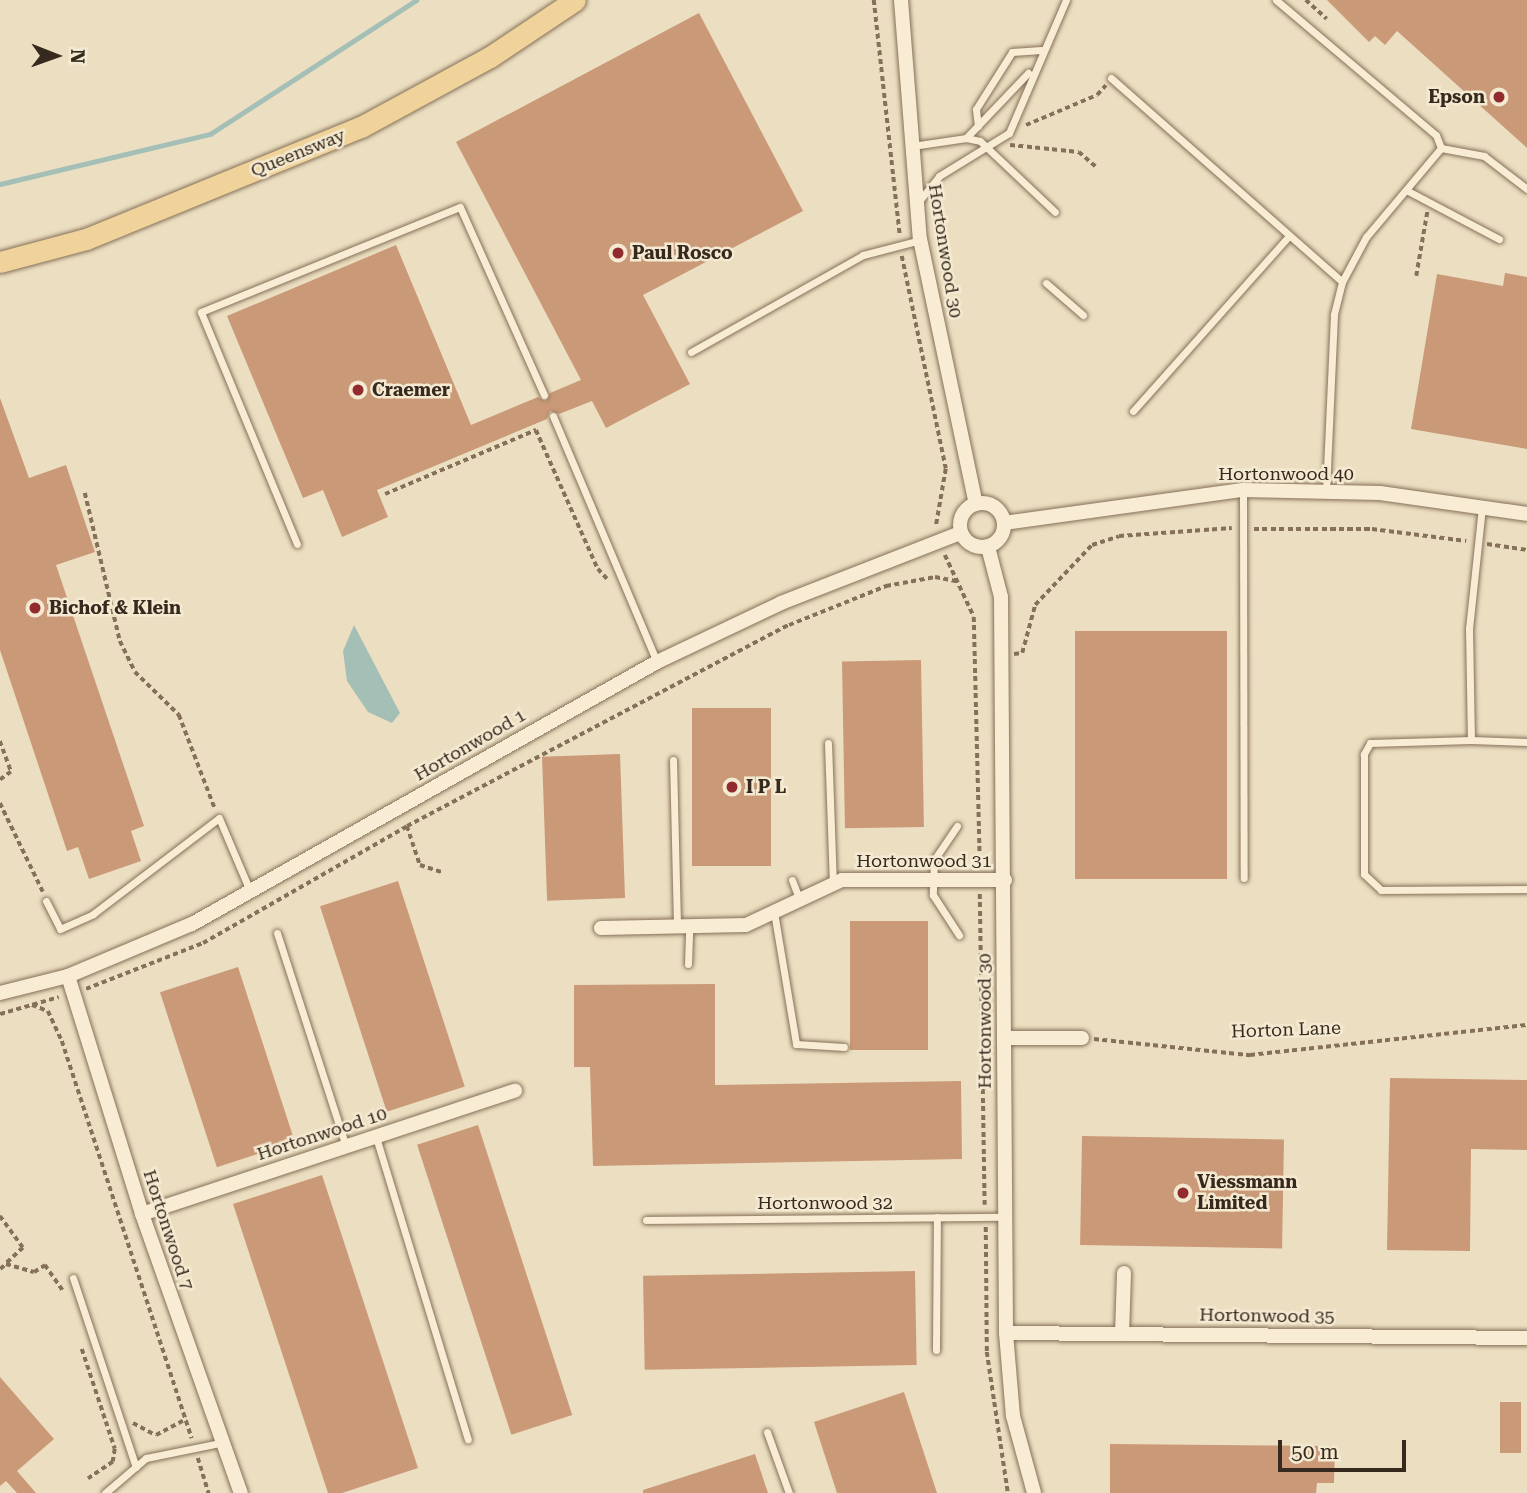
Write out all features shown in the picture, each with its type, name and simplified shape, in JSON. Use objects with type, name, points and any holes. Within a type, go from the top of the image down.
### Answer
[{"type":"main road","name":"Queensway","points":[[0,262],[86,239],[362,127],[490,57],[575,0]]},
{"type":"street","name":"Hortonwood 30","points":[[901,0],[915,206],[976,504]]},
{"type":"street","name":"Hortonwood 40","points":[[1004,523],[1243,490],[1326,491],[1483,506],[1527,514]]},
{"type":"street","points":[[976,504],[998,509],[1004,523],[999,541],[988,547],[975,546],[961,533],[961,518],[976,504]]},
{"type":"street","name":"Hortonwood 1","points":[[0,993],[68,976],[192,924],[657,662],[781,603],[961,533]]},
{"type":"street","name":"Hortonwood 30","points":[[988,547],[1001,597],[1005,880],[1003,1217],[1006,1333],[1013,1416],[1034,1493]]},
{"type":"street","name":"Hortonwood 31","points":[[601,928],[746,925],[833,884],[1005,880]]},
{"type":"street","name":"Hortonwood 7","points":[[68,976],[142,1214],[220,1443],[241,1493]]},
{"type":"street","points":[[1005,1038],[1082,1038]]},
{"type":"street","name":"Hortonwood 10","points":[[142,1214],[515,1091]]},
{"type":"street","points":[[1122,1334],[1124,1273]]},
{"type":"street","name":"Hortonwood 35","points":[[1006,1333],[1527,1338]]},
{"type":"lane","points":[[915,206],[939,176],[1009,133],[1031,70],[1066,0]]},
{"type":"lane","points":[[1276,0],[1436,135],[1441,148]]},
{"type":"lane","points":[[978,126],[976,109],[1012,52],[1041,50]]},
{"type":"lane","points":[[912,146],[966,138],[1031,70]]},
{"type":"lane","points":[[1111,78],[1342,282]]},
{"type":"lane","points":[[966,138],[984,148],[1055,212]]},
{"type":"lane","points":[[1441,148],[1484,156],[1527,190]]},
{"type":"lane","points":[[1326,491],[1334,315],[1342,282],[1366,237],[1408,191],[1441,148]]},
{"type":"lane","points":[[1408,191],[1499,240]]},
{"type":"lane","points":[[297,544],[201,312],[460,206],[544,395]]},
{"type":"lane","points":[[1133,411],[1289,236]]},
{"type":"lane","points":[[691,352],[863,255],[920,239]]},
{"type":"lane","points":[[1046,283],[1083,315]]},
{"type":"lane","points":[[553,416],[657,662]]},
{"type":"lane","points":[[1243,490],[1244,878]]},
{"type":"lane","points":[[1471,740],[1469,628],[1483,506]]},
{"type":"lane","points":[[1527,741],[1370,743],[1364,754],[1364,874],[1381,890],[1527,889]]},
{"type":"lane","points":[[828,743],[833,884]]},
{"type":"lane","points":[[673,760],[683,927],[688,964]]},
{"type":"lane","points":[[46,901],[60,929],[93,914],[219,818],[250,891]]},
{"type":"lane","points":[[957,826],[934,860],[934,882],[936,902],[959,935]]},
{"type":"lane","points":[[792,880],[799,898]]},
{"type":"lane","points":[[774,911],[796,1044],[845,1047]]},
{"type":"lane","points":[[277,933],[346,1146]]},
{"type":"lane","points":[[375,1136],[468,1439]]},
{"type":"lane","points":[[936,1350],[937,1217]]},
{"type":"lane","name":"Hortonwood 32","points":[[646,1220],[1003,1217]]},
{"type":"lane","points":[[72,1278],[136,1466]]},
{"type":"lane","points":[[767,1432],[789,1493]]},
{"type":"lane","points":[[105,1493],[146,1458],[220,1443]]},
{"type":"path","points":[[874,0],[899,229]]},
{"type":"path","points":[[1306,0],[1326,19]]},
{"type":"path","points":[[1021,127],[1097,95],[1111,78]]},
{"type":"path","points":[[1005,144],[1079,152],[1096,167]]},
{"type":"path","points":[[1416,276],[1428,202]]},
{"type":"path","points":[[904,264],[946,469],[944,499],[933,518]]},
{"type":"path","points":[[386,494],[536,430],[598,569],[615,592]]},
{"type":"path","points":[[85,493],[120,641],[135,672],[179,715],[219,818]]},
{"type":"path","points":[[948,560],[961,582],[974,617],[979,847]]},
{"type":"path","points":[[0,1014],[74,993],[203,943],[407,826],[789,625],[886,586],[934,577],[961,582]]},
{"type":"path","points":[[976,655],[984,655]]},
{"type":"path","points":[[0,741],[11,772],[0,780]]},
{"type":"path","points":[[0,803],[46,901]]},
{"type":"path","points":[[407,826],[420,865],[442,872]]},
{"type":"path","points":[[981,904],[987,1352],[1008,1493]]},
{"type":"path","points":[[31,1005],[48,1011],[62,1041],[209,1493]]},
{"type":"path","name":"Horton Lane","points":[[1082,1038],[1250,1055],[1527,1025]]},
{"type":"path","points":[[0,1216],[23,1248],[0,1269]]},
{"type":"path","points":[[6,1264],[34,1272],[45,1265],[69,1306]]},
{"type":"path","points":[[80,1342],[115,1449],[113,1462],[88,1479]]},
{"type":"path","points":[[128,1421],[156,1435],[186,1419]]},
{"type":"water","points":[[354,625],[400,713],[392,723],[368,712],[347,681],[343,651]]},
{"type":"building","name":"Epson","points":[[1327,0],[1527,0],[1527,148],[1397,31],[1385,45],[1375,36],[1369,42]]},
{"type":"building","name":"Paul Rosco","points":[[699,13],[803,211],[643,295],[690,384],[606,428],[592,401],[559,414],[550,411],[547,419],[377,490],[388,517],[342,537],[323,490],[303,498],[227,316],[396,245],[471,425],[538,397],[546,401],[550,393],[581,380],[456,142]]},
{"type":"building","points":[[1505,273],[1527,277],[1527,449],[1411,429],[1437,274],[1503,286]]},
{"type":"building","name":"Bichof & Klein","points":[[0,398],[29,478],[66,465],[95,552],[56,565],[144,826],[131,831],[141,861],[89,879],[78,847],[67,851],[0,650]]},
{"type":"building","points":[[1075,631],[1227,631],[1227,879],[1075,879]]},
{"type":"building","points":[[921,660],[924,827],[845,828],[842,661]]},
{"type":"building","name":"I P L","points":[[692,708],[771,708],[771,866],[692,866]]},
{"type":"building","points":[[620,754],[625,898],[547,901],[542,757]]},
{"type":"building","points":[[398,881],[465,1086],[387,1112],[320,906]]},
{"type":"building","points":[[850,921],[928,921],[928,1050],[850,1050]]},
{"type":"building","points":[[238,967],[295,1142],[217,1167],[160,992]]},
{"type":"building","points":[[715,984],[715,1085],[961,1081],[962,1159],[593,1166],[590,1067],[574,1067],[574,985]]},
{"type":"building","points":[[1390,1078],[1527,1080],[1527,1150],[1471,1149],[1470,1251],[1387,1250]]},
{"type":"building","points":[[478,1125],[572,1415],[511,1435],[417,1145]]},
{"type":"building","name":"Viessmann Limited","points":[[1082,1136],[1284,1140],[1282,1249],[1080,1245]]},
{"type":"building","points":[[322,1175],[418,1468],[342,1493],[328,1493],[233,1204]]},
{"type":"building","points":[[915,1271],[917,1365],[645,1370],[643,1276]]},
{"type":"building","points":[[0,1377],[54,1439],[17,1471],[36,1493],[17,1493],[6,1481],[0,1486]]},
{"type":"building","points":[[904,1392],[937,1493],[837,1493],[814,1422]]},
{"type":"building","points":[[1500,1402],[1521,1402],[1521,1453],[1500,1453]]},
{"type":"building","points":[[1110,1444],[1335,1446],[1334,1483],[1317,1483],[1316,1493],[1110,1493]]},
{"type":"building","points":[[755,1454],[768,1493],[643,1493],[643,1490]]},
{"type":"waterway","points":[[0,184],[210,134],[416,0]]},
{"type":"place","name":"Epson","points":[[1499,97]]},
{"type":"place","name":"Paul Rosco","points":[[618,253]]},
{"type":"place","name":"Craemer","points":[[358,390]]},
{"type":"place","name":"Bichof & Klein","points":[[35,608]]},
{"type":"place","name":"I P L","points":[[732,787]]},
{"type":"place","name":"Viessmann Limited","points":[[1183,1193]]}]
